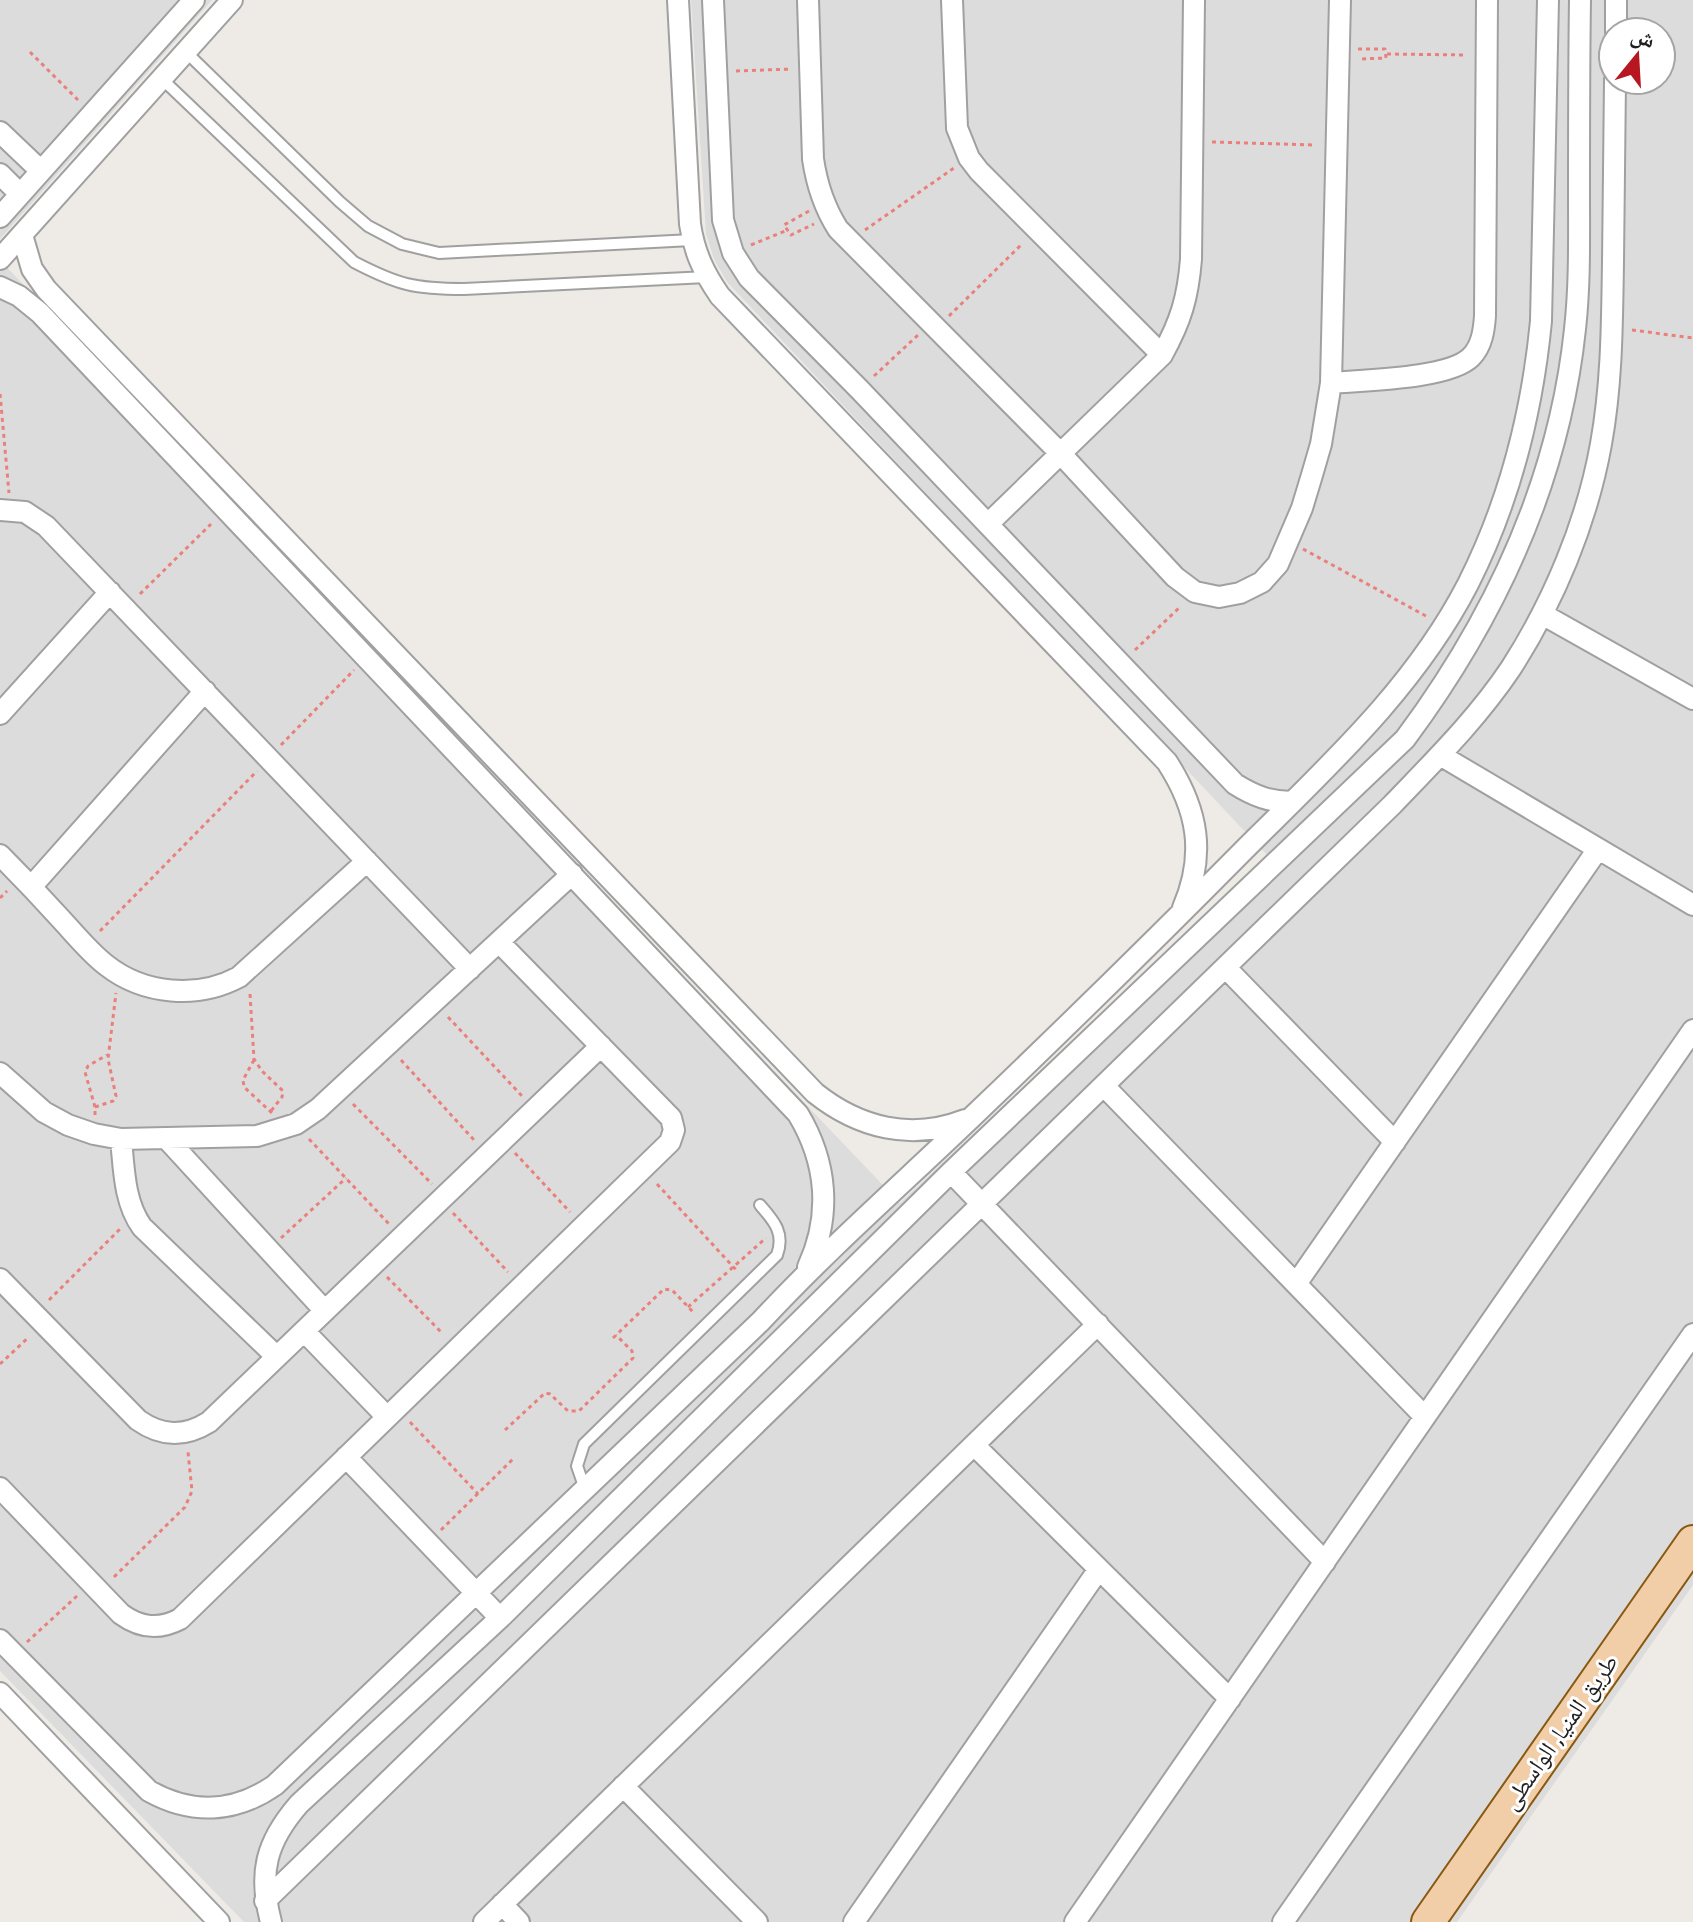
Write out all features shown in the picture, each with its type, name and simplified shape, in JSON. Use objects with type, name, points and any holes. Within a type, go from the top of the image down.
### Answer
[{"type":"main road","name":"طريق المنيا, الواسطى","points":[[1428,1922],[1693,1542]]},
{"type":"street","points":[[0,217],[194,0]]},
{"type":"street","points":[[0,259],[232,0]]},
{"type":"street","points":[[678,0],[692,240],[707,277],[720,296],[1167,762],[1182,785],[1192,810],[1196,837],[1196,864],[1191,890],[1181,914]]},
{"type":"street","points":[[713,0],[723,220],[733,253],[749,278],[860,390],[1235,784],[1273,802],[1292,802]]},
{"type":"street","points":[[808,0],[813,159],[816,182],[827,210],[849,241],[935,324],[1175,577],[1195,592],[1219,597],[1240,593],[1262,582],[1278,564],[1302,508],[1321,444],[1331,383],[1340,0]]},
{"type":"street","points":[[952,0],[957,128],[969,158],[1162,355]]},
{"type":"street","points":[[988,524],[1162,355],[1179,325],[1188,293],[1194,0]]},
{"type":"street","points":[[1331,383],[1453,368],[1472,356],[1483,338],[1487,0]]},
{"type":"street","points":[[4,1646],[149,1791],[180,1805],[196,1808],[230,1807],[261,1795],[275,1785],[761,1321],[806,1272],[972,1117],[1181,914],[1379,712],[1413,670],[1467,586],[1504,502],[1518,458],[1536,367],[1541,321],[1548,0]]},
{"type":"street","points":[[271,1922],[265,1901],[264,1876],[269,1850],[281,1825],[299,1804],[500,1618],[951,1172],[1405,739],[1456,666],[1489,610],[1538,496],[1559,425],[1568,377],[1578,280],[1580,0]]},
{"type":"street","points":[[265,1901],[1226,968],[1392,805],[1485,704],[1542,614],[1567,560],[1601,446],[1609,387],[1612,328],[1615,96]]},
{"type":"street","points":[[0,132],[41,171]]},
{"type":"street","points":[[0,174],[20,194]]},
{"type":"street","points":[[22,235],[32,269],[46,289],[815,1093],[850,1117],[890,1129],[932,1129],[972,1117]]},
{"type":"street","points":[[0,287],[19,296],[40,313],[798,1114],[809,1132],[822,1171],[824,1213],[821,1233],[806,1272]]},
{"type":"street","points":[[5,509],[38,518],[470,969]]},
{"type":"street","points":[[0,714],[110,592]]},
{"type":"street","points":[[1542,614],[1693,699]]},
{"type":"street","points":[[31,887],[205,691]]},
{"type":"street","points":[[1440,755],[1693,905]]},
{"type":"street","points":[[1296,1284],[1598,849]]},
{"type":"street","points":[[0,855],[86,945],[119,974],[151,987],[186,991],[222,985],[248,970],[367,861]]},
{"type":"street","points":[[0,1073],[44,1112],[94,1134],[121,1139],[257,1136],[289,1127],[318,1109],[572,874]]},
{"type":"street","points":[[0,1488],[121,1614],[139,1625],[160,1626],[180,1619],[670,1142],[674,1130],[671,1118],[499,942]]},
{"type":"street","points":[[1226,968],[1395,1142]]},
{"type":"street","points":[[1075,1922],[1693,1030]]},
{"type":"street","points":[[0,1279],[138,1420],[161,1432],[186,1433],[209,1422],[601,1046]]},
{"type":"street","points":[[1104,1086],[1425,1417]]},
{"type":"street","points":[[166,1138],[325,1311]]},
{"type":"street","points":[[121,1139],[126,1184],[134,1215],[142,1227],[277,1357]]},
{"type":"street","points":[[951,1172],[1325,1562]]},
{"type":"street","points":[[484,1922],[1098,1324]]},
{"type":"street","points":[[304,1331],[392,1412]]},
{"type":"street","points":[[1283,1922],[1693,1334]]},
{"type":"street","points":[[974,1445],[1230,1699]]},
{"type":"street","points":[[346,1457],[500,1618]]},
{"type":"street","points":[[854,1922],[1099,1569]]},
{"type":"street","points":[[0,1693],[219,1922]]},
{"type":"street","points":[[623,1786],[757,1922]]},
{"type":"street","points":[[502,1904],[519,1922]]},
{"type":"lane","points":[[186,52],[340,202],[368,226],[402,244],[439,253],[692,240]]},
{"type":"lane","points":[[162,79],[354,262],[388,280],[426,289],[464,289],[707,277]]},
{"type":"lane","points":[[585,1489],[577,1466],[584,1444],[777,1255],[781,1238],[777,1227],[760,1205]]},
{"type":"path","points":[[1338,54],[1384,49],[1387,54]]},
{"type":"path","points":[[30,52],[92,114]]},
{"type":"path","points":[[1338,54],[1385,59],[1387,54]]},
{"type":"path","points":[[1387,54],[1486,55]]},
{"type":"path","points":[[716,71],[810,69]]},
{"type":"path","points":[[1192,142],[1336,146]]},
{"type":"path","points":[[849,241],[969,158]]},
{"type":"path","points":[[827,210],[792,235],[786,230],[785,222],[827,210]]},
{"type":"path","points":[[860,390],[1037,229]]},
{"type":"path","points":[[733,253],[786,230]]},
{"type":"path","points":[[1612,328],[1693,338]]},
{"type":"path","points":[[0,394],[5,509]]},
{"type":"path","points":[[125,608],[226,510]]},
{"type":"path","points":[[1289,542],[1443,626]]},
{"type":"path","points":[[1121,664],[1195,592]]},
{"type":"path","points":[[86,945],[367,657]]},
{"type":"path","points":[[248,970],[254,1059],[283,1091],[270,1112]]},
{"type":"path","points":[[95,1107],[113,1101],[116,1096],[108,1063],[119,974]]},
{"type":"path","points":[[434,1002],[535,1109]]},
{"type":"path","points":[[388,1045],[487,1155]]},
{"type":"path","points":[[94,1134],[95,1107],[85,1072],[88,1066],[109,1054]]},
{"type":"path","points":[[254,1059],[243,1080],[244,1087],[346,1178],[401,1237]]},
{"type":"path","points":[[339,1090],[521,1286]]},
{"type":"path","points":[[503,1140],[583,1226]]},
{"type":"path","points":[[642,1168],[749,1284]]},
{"type":"path","points":[[268,1249],[346,1178]]},
{"type":"path","points":[[0,1364],[134,1215]]},
{"type":"path","points":[[688,1307],[777,1227]]},
{"type":"path","points":[[374,1263],[457,1348]]},
{"type":"path","points":[[505,1430],[545,1393],[568,1411],[579,1411],[633,1358],[632,1351],[614,1336],[664,1289],[672,1290],[706,1325]]},
{"type":"path","points":[[392,1412],[478,1494]]},
{"type":"path","points":[[4,1646],[96,1587],[185,1507],[192,1482],[186,1433]]},
{"type":"path","points":[[437,1533],[515,1457]]},
{"type":"shaded area","points":[[0,0],[212,0],[0,239]]},
{"type":"shaded area","points":[[691,0],[1693,0],[1693,1585],[1457,1922],[244,1922],[0,1671],[0,260],[900,1203],[1268,856],[727,282],[714,259],[706,234]]}]
